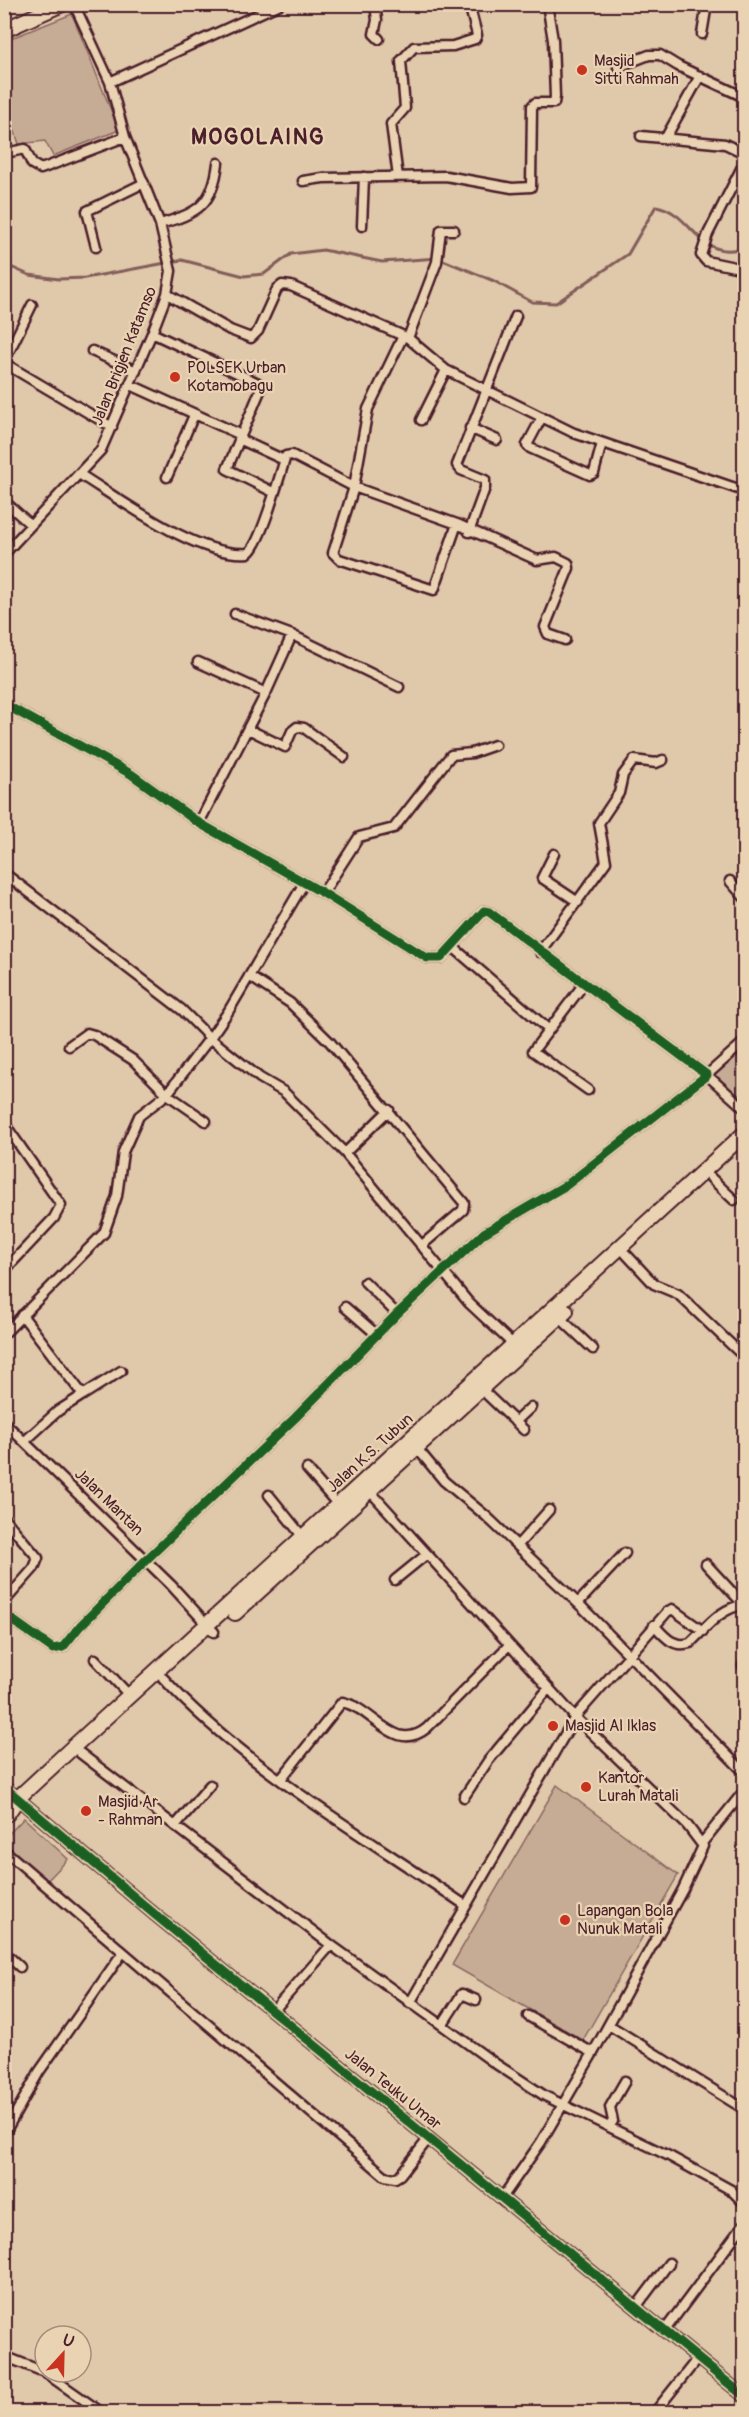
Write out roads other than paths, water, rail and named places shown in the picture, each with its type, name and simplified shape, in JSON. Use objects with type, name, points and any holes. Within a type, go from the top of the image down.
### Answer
[{"type":"highway","points":[[4,23],[45,4]]},
{"type":"highway","points":[[4,30],[62,4]]},
{"type":"highway","name":"Jalan K.S. Tubun","points":[[21,1801],[80,1753],[163,1678],[303,1537],[518,1348],[744,1134]]},
{"type":"highway","name":"Jalan K.S. Tubun","points":[[21,1801],[130,1696],[369,1490],[481,1389],[518,1348],[559,1317],[744,1149]]},
{"type":"highway","points":[[6,1815],[21,1801]]},
{"type":"street","name":"Jalan Brigjen Katamso","points":[[4,555],[98,454],[131,385],[152,333],[167,294],[171,271],[160,224],[125,137],[111,82],[74,4]]},
{"type":"street","points":[[111,82],[280,4]]},
{"type":"street","points":[[375,4],[377,20],[374,34],[379,39]]},
{"type":"street","points":[[398,177],[391,124],[405,108],[401,61],[414,47],[453,46],[475,39],[477,35],[469,4]]},
{"type":"street","points":[[303,181],[364,177],[446,176],[512,188],[531,187],[532,106],[536,103],[554,103],[555,100],[553,40],[547,4]]},
{"type":"street","points":[[702,34],[707,4]]},
{"type":"street","points":[[618,67],[650,55],[660,55],[744,97]]},
{"type":"street","points":[[665,139],[700,76]]},
{"type":"street","points":[[640,136],[725,144],[744,153]]},
{"type":"street","points":[[4,150],[10,152],[25,149],[32,164],[41,169],[125,137]]},
{"type":"street","points":[[744,163],[708,234],[702,259],[744,269]]},
{"type":"street","points":[[160,224],[187,216],[201,207],[211,194],[218,164]]},
{"type":"street","points":[[362,226],[364,177]]},
{"type":"street","points":[[96,247],[87,211],[144,183]]},
{"type":"street","points":[[454,230],[441,230],[438,257],[405,337],[368,410],[354,487],[333,553],[339,559],[434,590],[457,524]]},
{"type":"street","points":[[167,294],[230,330],[251,338],[258,331],[277,289],[286,285],[405,337],[446,370],[574,433],[744,491]]},
{"type":"street","points":[[32,305],[4,363],[112,427]]},
{"type":"street","points":[[469,532],[486,484],[483,478],[461,470],[457,465],[485,389],[516,316]]},
{"type":"street","points":[[152,333],[258,383],[260,391],[228,471],[273,492]]},
{"type":"street","points":[[92,351],[136,371]]},
{"type":"street","points":[[421,420],[446,370]]},
{"type":"street","points":[[131,385],[284,460]]},
{"type":"street","points":[[167,477],[194,415]]},
{"type":"street","points":[[542,417],[527,445],[590,475],[594,473],[602,443]]},
{"type":"street","points":[[470,428],[496,440]]},
{"type":"street","points":[[79,474],[177,534],[234,553],[248,553],[255,548],[284,460],[288,454],[305,459],[354,487],[457,524],[469,532],[537,560],[556,557],[568,563],[569,568],[545,627],[548,634],[565,640]]},
{"type":"street","points":[[4,501],[31,525]]},
{"type":"street","points":[[235,614],[292,635],[399,687]]},
{"type":"street","points":[[199,823],[266,693],[292,635]]},
{"type":"street","points":[[198,662],[266,693]]},
{"type":"street","points":[[4,704],[131,774],[199,823],[323,893],[427,958],[441,958],[484,911],[504,921],[583,985],[706,1075],[744,1108]]},
{"type":"street","points":[[248,729],[285,747],[292,731],[297,727],[304,728],[344,757]]},
{"type":"street","points":[[323,893],[359,837],[394,828],[447,759],[495,745]]},
{"type":"street","points":[[540,952],[606,862],[599,823],[619,793],[623,775],[634,760],[656,763],[663,760]]},
{"type":"street","points":[[554,855],[542,878],[578,902]]},
{"type":"street","points":[[4,873],[151,984],[210,1038],[260,1078],[284,1092],[345,1153],[441,1272],[469,1303],[518,1348]]},
{"type":"street","points":[[730,881],[744,897]]},
{"type":"street","points":[[4,1334],[104,1233],[117,1196],[121,1160],[139,1116],[167,1094],[210,1038],[304,883]]},
{"type":"street","points":[[453,947],[548,1029]]},
{"type":"street","points":[[249,976],[301,1012],[389,1110],[465,1205],[421,1246]]},
{"type":"street","points":[[583,985],[533,1051],[588,1090]]},
{"type":"street","points":[[69,1046],[82,1035],[87,1033],[94,1035],[133,1060],[167,1094],[206,1121]]},
{"type":"street","points":[[4,1614],[53,1648],[60,1649],[146,1560],[295,1418],[376,1334],[484,1233],[568,1184],[706,1075],[744,1042]]},
{"type":"street","points":[[345,1153],[389,1110]]},
{"type":"street","points":[[4,1124],[61,1205],[54,1218],[4,1271]]},
{"type":"street","points":[[711,1178],[734,1200]]},
{"type":"street","points":[[626,1254],[654,1284],[678,1294],[739,1352]]},
{"type":"street","points":[[365,1282],[397,1314]]},
{"type":"street","points":[[345,1307],[376,1334]]},
{"type":"street","points":[[22,1316],[76,1383],[82,1395]]},
{"type":"street","points":[[559,1317],[593,1349]]},
{"type":"street","points":[[25,1441],[58,1411],[121,1371]]},
{"type":"street","points":[[481,1389],[524,1430]]},
{"type":"street","points":[[515,1422],[531,1407]]},
{"type":"street","name":"Jalan Mantan","points":[[4,1422],[146,1560],[211,1628]]},
{"type":"street","points":[[416,1447],[444,1481],[518,1545],[578,1603],[744,1772]]},
{"type":"street","points":[[306,1469],[338,1505]]},
{"type":"street","points":[[369,1490],[575,1717],[687,1825],[702,1843],[703,1850],[609,2025],[542,2142],[502,2199]]},
{"type":"street","points":[[269,1496],[303,1537]]},
{"type":"street","points":[[518,1545],[549,1510]]},
{"type":"street","points":[[4,1518],[38,1558],[34,1568],[4,1602]]},
{"type":"street","points":[[578,1603],[625,1553]]},
{"type":"street","points":[[395,1580],[427,1554]]},
{"type":"street","points":[[706,1564],[744,1605]]},
{"type":"street","points":[[654,1625],[668,1640],[676,1644],[690,1643],[722,1612],[732,1606],[744,1605]]},
{"type":"street","points":[[410,2004],[575,1717],[654,1625],[672,1609],[703,1631]]},
{"type":"street","points":[[281,1779],[342,1702],[351,1705],[403,1737],[414,1738],[427,1728],[509,1645]]},
{"type":"street","points":[[95,1659],[130,1696]]},
{"type":"street","points":[[163,1678],[221,1736],[465,1905]]},
{"type":"street","points":[[464,1797],[493,1755],[549,1688]]},
{"type":"street","points":[[80,1753],[410,2004],[514,2075],[563,2105],[669,2156],[742,2198]]},
{"type":"street","points":[[175,1826],[210,1785]]},
{"type":"street","name":"Jalan Teuku Umar","points":[[4,1787],[744,2396]]},
{"type":"street","points":[[702,1843],[744,1791]]},
{"type":"street","points":[[4,1850],[385,2176],[395,2178],[400,2175],[429,2138]]},
{"type":"street","points":[[274,2010],[331,1945]]},
{"type":"street","points":[[4,1952],[21,1967]]},
{"type":"street","points":[[4,2134],[62,2036],[123,1952]]},
{"type":"street","points":[[442,2025],[462,1994],[476,2000]]},
{"type":"street","points":[[528,2016],[593,2053]]},
{"type":"street","points":[[609,2025],[744,2109]]},
{"type":"street","points":[[609,2127],[612,2121],[610,2107],[625,2081]]},
{"type":"street","points":[[665,2330],[744,2224]]},
{"type":"street","points":[[636,2307],[669,2263]]},
{"type":"street","points":[[4,2356],[44,2372],[101,2412]]},
{"type":"street","points":[[655,2412],[698,2358]]},
{"type":"waterway","points":[[4,264],[29,275],[59,279],[85,278],[182,260],[244,276],[264,274],[291,254],[323,250],[382,262],[438,258],[494,281],[532,302],[556,303],[628,254],[656,206],[669,210],[679,217],[705,242],[715,248],[728,250],[744,248]]},
{"type":"place","name":"Masjid Sitti Rahmah","points":[[582,70]]},
{"type":"place","name":"POLSEK Urban Kotamobagu","points":[[175,377]]},
{"type":"place","name":"Masjid Al Iklas","points":[[553,1726]]},
{"type":"place","name":"Kantor Lurah Matali","points":[[586,1787]]},
{"type":"place","name":"Masjid Ar - Rahman","points":[[86,1811]]},
{"type":"place","name":"Lapangan Bola Nunuk Matali","points":[[565,1920]]},
{"type":"district","name":"MOGOLAING","points":[[258,137]]}]
